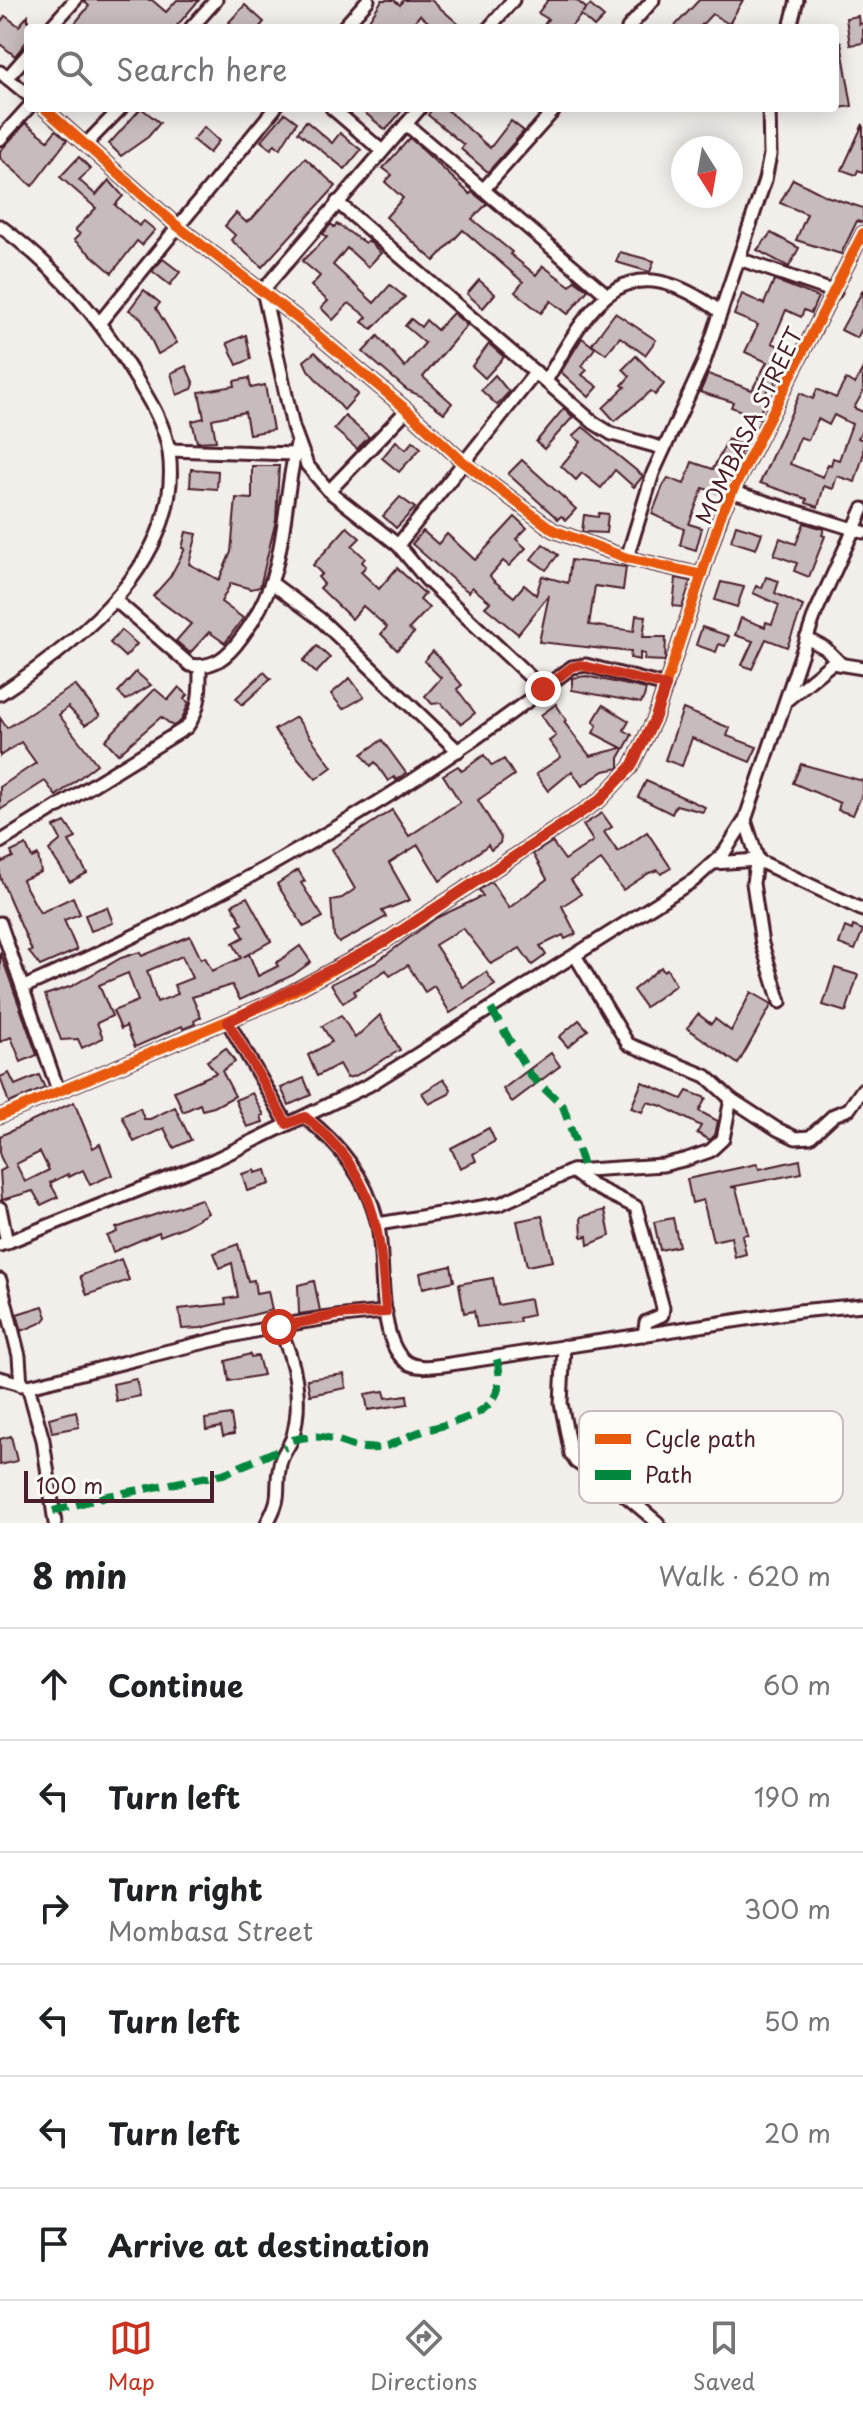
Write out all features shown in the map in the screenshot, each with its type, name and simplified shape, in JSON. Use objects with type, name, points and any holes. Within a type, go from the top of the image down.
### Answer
[{"type":"street","points":[[54,24],[75,0]]},
{"type":"street","points":[[195,24],[216,0]]},
{"type":"street","points":[[347,24],[368,0]]},
{"type":"street","points":[[492,24],[513,0]]},
{"type":"street","points":[[632,24],[653,0]]},
{"type":"street","points":[[791,24],[797,0]]},
{"type":"street","points":[[24,58],[4,75],[24,92]]},
{"type":"street","points":[[0,139],[24,112]]},
{"type":"street","points":[[49,112],[176,225],[263,290],[407,410],[462,461],[553,530],[627,558],[702,575]]},
{"type":"street","points":[[86,144],[117,112]]},
{"type":"street","points":[[101,321],[176,225],[272,112]]},
{"type":"street","points":[[337,112],[382,151]]},
{"type":"street","points":[[263,290],[416,112]]},
{"type":"street","points":[[483,190],[552,112]]},
{"type":"street","points":[[627,558],[640,508],[662,448],[704,362],[768,168],[769,112]]},
{"type":"street","points":[[406,124],[606,294]]},
{"type":"street","points":[[337,202],[612,434],[662,448]]},
{"type":"street","points":[[0,226],[30,248],[101,321],[139,383],[169,450],[170,474],[155,543],[115,600],[33,672],[0,694]]},
{"type":"street","name":"MOMBASA STREET","points":[[0,1116],[228,1022],[384,942],[600,800],[631,767],[655,718],[722,512],[835,292],[859,253],[863,233]]},
{"type":"street","points":[[739,259],[835,292]]},
{"type":"street","points":[[546,381],[606,294],[638,281],[665,280],[677,284],[721,312]]},
{"type":"street","points":[[115,600],[190,665],[200,667],[227,656],[262,610],[273,584],[283,542],[296,449],[263,290]]},
{"type":"street","points":[[398,545],[536,372]]},
{"type":"street","points":[[329,491],[407,410]]},
{"type":"street","points":[[169,450],[296,449]]},
{"type":"street","points":[[296,449],[329,491],[398,545],[427,580],[543,689]]},
{"type":"street","points":[[733,492],[859,531]]},
{"type":"street","points":[[0,1208],[4,1244],[214,1160],[305,1117],[438,1044],[576,957],[714,863],[732,843],[745,820],[806,638],[859,531],[863,509]]},
{"type":"street","points":[[273,584],[320,619],[458,751]]},
{"type":"street","points":[[806,638],[825,648],[840,663]]},
{"type":"street","points":[[788,699],[828,665],[840,663],[863,668]]},
{"type":"street","points":[[24,987],[140,935],[262,873],[458,751],[572,667],[580,665],[666,686]]},
{"type":"street","points":[[0,842],[187,727],[197,713],[200,667]]},
{"type":"street","points":[[745,820],[757,860],[753,877],[765,957],[780,1002]]},
{"type":"street","points":[[714,863],[757,860],[863,910]]},
{"type":"street","points":[[0,923],[58,1090]]},
{"type":"street","points":[[576,957],[628,1044],[706,1076],[731,1099],[777,1129],[806,1139],[834,1115],[849,1109],[863,1089]]},
{"type":"street","points":[[228,1022],[287,1124]]},
{"type":"street","points":[[378,1224],[500,1204],[572,1171],[663,1165],[710,1151],[726,1133],[731,1099]]},
{"type":"street","points":[[305,1117],[333,1139],[365,1186],[378,1224],[386,1312],[399,1355],[409,1363],[423,1367],[799,1311],[863,1305]]},
{"type":"street","points":[[572,1171],[591,1185],[636,1207],[646,1235],[663,1308],[662,1315],[648,1320],[644,1335]]},
{"type":"street","points":[[0,1280],[25,1385],[43,1440],[55,1523]]},
{"type":"street","points":[[0,1378],[25,1385],[337,1315],[386,1312]]},
{"type":"street","points":[[267,1523],[280,1500],[279,1469],[283,1453],[292,1440],[298,1398],[291,1353],[279,1327]]},
{"type":"street","points":[[564,1346],[561,1403],[571,1454],[579,1464]]},
{"type":"street","points":[[634,1503],[658,1523]]},
{"type":"building","points":[[83,0],[152,0],[166,12],[177,0],[199,0],[178,24],[74,24],[89,6]]},
{"type":"building","points":[[382,0],[394,0],[400,5],[403,0],[431,0],[458,24],[430,24],[420,15],[412,24],[367,24]]},
{"type":"building","points":[[548,0],[576,0],[586,8],[582,13],[590,5],[604,17],[597,24],[591,24],[581,15],[573,24],[545,24],[548,19],[538,13]]},
{"type":"building","points":[[699,0],[743,0],[729,24],[712,14],[703,24],[677,24]]},
{"type":"building","points":[[245,5],[264,22],[231,24],[229,22]]},
{"type":"building","points":[[28,15],[28,24],[24,24],[24,45],[15,56],[0,44],[0,23],[5,16],[19,26]]},
{"type":"building","points":[[858,16],[859,24],[863,23],[863,43],[850,45],[846,18]]},
{"type":"building","points":[[839,42],[841,42],[852,106],[839,108]]},
{"type":"building","points":[[137,112],[146,112],[160,123],[148,137],[121,156],[109,144]]},
{"type":"building","points":[[364,112],[401,112],[386,130]]},
{"type":"building","points":[[430,112],[450,112],[490,148],[511,121],[524,131],[488,172],[461,149],[464,145],[428,115]]},
{"type":"building","points":[[285,113],[297,122],[280,149],[275,144],[271,149],[261,141]]},
{"type":"building","points":[[306,121],[332,143],[340,133],[361,150],[345,169],[298,132]]},
{"type":"building","points":[[26,123],[48,140],[56,130],[67,140],[32,186],[0,158],[0,151]]},
{"type":"building","points":[[863,124],[863,172],[858,170],[856,175],[842,170]]},
{"type":"building","points":[[204,127],[219,141],[209,153],[193,140]]},
{"type":"building","points":[[410,138],[470,194],[472,192],[487,204],[472,219],[512,252],[510,254],[536,275],[543,266],[570,286],[575,280],[588,290],[568,314],[551,301],[541,313],[515,292],[523,282],[463,230],[434,261],[386,217],[403,198],[385,182],[392,175],[383,168]]},
{"type":"building","points":[[79,157],[91,169],[79,180],[96,195],[109,180],[123,196],[115,205],[139,226],[144,221],[155,230],[142,245],[137,241],[112,273],[74,240],[80,234],[75,230],[96,208],[60,177]]},
{"type":"building","points":[[305,158],[336,186],[262,267],[231,240],[235,235],[225,226],[236,213],[246,222],[252,219]]},
{"type":"building","points":[[793,179],[826,196],[863,208],[863,223],[857,221],[841,254],[796,240],[807,214],[780,203]]},
{"type":"building","points":[[331,224],[334,227],[337,224],[365,243],[368,240],[381,253],[368,267],[347,248],[333,265],[374,303],[390,285],[405,297],[372,329],[362,322],[367,317],[349,303],[333,320],[321,308],[328,301],[311,286],[320,276],[302,261],[327,237],[323,234]]},
{"type":"building","points":[[771,233],[799,248],[789,267],[757,250]]},
{"type":"building","points":[[620,252],[654,261],[650,272],[616,262]]},
{"type":"building","points":[[163,259],[180,272],[170,285],[152,271]]},
{"type":"building","points":[[479,280],[495,294],[483,308],[467,294]]},
{"type":"building","points":[[774,280],[818,297],[811,313],[804,310],[801,317],[786,310],[772,343],[786,349],[787,354],[773,388],[768,386],[759,418],[731,407],[733,402],[700,392],[708,374],[752,390],[767,362],[745,352],[758,325],[734,315],[742,294],[764,304]]},
{"type":"building","points":[[144,290],[160,303],[156,308],[177,343],[158,354],[141,318],[129,310]]},
{"type":"building","points":[[863,290],[863,327],[857,338],[841,330]]},
{"type":"building","points":[[453,313],[467,325],[423,377],[452,403],[444,413],[407,390],[363,352],[378,336],[405,367],[425,343],[405,326],[411,319],[421,327],[426,320],[437,330]]},
{"type":"building","points":[[615,313],[656,340],[645,355],[620,337],[606,354],[592,344]]},
{"type":"building","points":[[246,335],[251,359],[237,365],[227,343]]},
{"type":"building","points":[[582,338],[595,348],[582,366],[587,370],[582,375],[598,387],[589,397],[561,372]]},
{"type":"building","points":[[489,344],[504,357],[485,378],[472,366]]},
{"type":"building","points":[[315,352],[358,394],[344,410],[308,370],[304,361]]},
{"type":"building","points":[[636,356],[664,384],[655,395],[651,391],[615,421],[603,408],[625,387],[622,385],[630,376],[623,369]]},
{"type":"building","points":[[186,366],[194,384],[192,389],[177,395],[171,373]]},
{"type":"building","points":[[863,368],[863,392],[854,408],[863,412],[863,429],[858,438],[863,440],[863,456],[855,482],[837,476],[833,489],[824,486],[818,507],[806,503],[807,499],[760,483],[800,393],[813,399],[817,389],[836,398],[846,379],[855,384]],"holes":[[[834,415],[852,424],[839,460],[833,458],[823,477],[790,464],[800,437],[808,440],[818,419],[829,425]]]},
{"type":"building","points":[[495,375],[509,392],[497,405],[481,390]]},
{"type":"building","points":[[249,378],[251,388],[265,385],[273,430],[249,434],[245,412],[212,419],[216,441],[197,442],[192,421],[204,418],[199,392],[235,386],[234,381]]},
{"type":"building","points":[[564,408],[573,417],[544,449],[536,442]]},
{"type":"building","points":[[345,416],[369,437],[357,449],[334,429]]},
{"type":"building","points":[[583,427],[643,476],[634,487],[615,470],[601,488],[582,473],[576,480],[561,466],[581,442],[573,436]]},
{"type":"building","points":[[728,439],[742,445],[739,457],[721,494],[703,488],[689,524],[702,528],[696,550],[680,545],[684,529],[652,514],[663,486],[668,478],[684,484],[692,462],[713,469]]},
{"type":"building","points":[[396,441],[406,449],[413,441],[421,448],[399,472],[382,458]]},
{"type":"building","points":[[522,460],[576,509],[566,520],[561,516],[558,519],[508,474]]},
{"type":"building","points":[[252,466],[279,466],[276,520],[260,587],[251,589],[231,583],[221,602],[243,618],[225,643],[209,632],[190,653],[176,641],[191,624],[153,596],[170,577],[185,549],[182,548],[186,532],[197,534],[189,564],[219,580],[231,552],[236,498],[252,499]]},
{"type":"building","points":[[191,469],[218,471],[217,489],[190,487]]},
{"type":"building","points":[[400,497],[415,508],[396,528],[383,516]]},
{"type":"building","points":[[599,513],[608,514],[606,533],[582,532],[584,515],[598,517]]},
{"type":"building","points":[[515,517],[527,528],[516,539],[526,548],[509,566],[503,561],[490,576],[493,580],[514,597],[524,585],[536,595],[542,576],[568,583],[571,560],[626,567],[623,590],[595,586],[589,625],[634,631],[636,615],[646,616],[643,637],[666,637],[665,661],[644,660],[645,654],[640,653],[640,660],[630,658],[631,652],[539,642],[549,595],[518,634],[485,607],[490,602],[472,587],[469,592],[459,585],[412,544],[423,531],[438,544],[447,534],[475,560]]},
{"type":"building","points":[[804,523],[824,529],[822,535],[825,536],[809,577],[794,571],[797,563],[774,555],[780,538],[796,544]]},
{"type":"building","points":[[736,525],[762,533],[756,549],[731,541]]},
{"type":"building","points":[[347,527],[360,538],[352,546],[365,558],[362,562],[366,566],[361,572],[379,589],[397,568],[425,594],[420,600],[429,608],[409,629],[414,633],[397,650],[381,634],[387,627],[363,606],[352,619],[320,588],[324,584],[318,577],[322,574],[313,565]]},
{"type":"building","points":[[543,544],[558,555],[546,570],[531,559]]},
{"type":"building","points":[[766,577],[779,581],[775,593],[803,606],[787,647],[766,639],[752,669],[742,665],[753,641],[735,635],[741,618],[765,627],[766,622],[772,624],[779,605],[753,593],[756,586],[762,588]]},
{"type":"building","points":[[676,578],[691,581],[682,607],[673,606]]},
{"type":"building","points":[[721,582],[744,587],[737,607],[715,600]]},
{"type":"building","points":[[702,627],[729,636],[725,646],[719,644],[716,652],[696,645]]},
{"type":"building","points":[[121,630],[137,644],[125,657],[110,643]]},
{"type":"building","points":[[317,646],[330,658],[316,673],[303,661]]},
{"type":"building","points":[[433,651],[462,685],[457,689],[475,713],[461,724],[441,703],[432,704],[425,696],[441,678],[424,661]]},
{"type":"building","points":[[136,672],[151,685],[126,700],[118,692]]},
{"type":"building","points":[[264,672],[271,679],[242,705],[236,698]]},
{"type":"building","points":[[586,676],[646,689],[644,697],[641,703],[572,690],[572,678]]},
{"type":"building","points":[[350,678],[364,697],[343,709],[331,694]]},
{"type":"building","points":[[75,685],[100,716],[85,725],[68,707],[59,715],[97,764],[56,796],[45,781],[0,810],[0,787],[36,763],[21,742],[0,756],[0,718],[7,728]]},
{"type":"building","points":[[179,687],[188,695],[184,699],[189,703],[181,721],[173,726],[161,717],[118,754],[105,740],[155,689],[168,700]]},
{"type":"building","points":[[556,704],[566,720],[564,722],[590,756],[622,748],[593,733],[597,725],[593,722],[603,705],[629,721],[624,730],[632,735],[619,758],[619,768],[604,771],[582,786],[572,771],[548,791],[536,774],[561,757],[549,741],[556,736],[541,715]]},
{"type":"building","points":[[683,709],[730,728],[727,736],[757,747],[750,762],[692,738],[682,766],[665,760]]},
{"type":"building","points":[[296,717],[332,767],[316,779],[274,730]]},
{"type":"building","points":[[382,740],[406,773],[396,780],[394,777],[388,781],[375,762],[371,766],[362,754]]},
{"type":"building","points":[[484,755],[492,766],[504,759],[514,775],[478,800],[501,838],[500,843],[491,850],[488,845],[440,881],[418,845],[389,863],[410,900],[382,911],[386,917],[339,943],[334,936],[331,900],[342,898],[355,889],[332,849],[392,810],[409,836],[460,802],[443,775],[458,766],[462,771]]},
{"type":"building","points":[[801,764],[863,781],[863,792],[853,815],[838,810],[840,803],[793,783]]},
{"type":"building","points":[[646,781],[705,807],[703,812],[676,805],[672,814],[638,797]]},
{"type":"building","points":[[602,813],[612,827],[604,832],[618,852],[647,832],[671,868],[661,874],[658,870],[649,873],[623,890],[601,860],[571,880],[581,894],[562,906],[576,934],[565,939],[563,935],[540,946],[546,955],[532,965],[520,948],[491,964],[463,928],[435,945],[463,987],[486,972],[495,985],[450,1013],[434,986],[425,992],[408,965],[390,976],[386,970],[354,991],[356,995],[343,1003],[331,984],[375,963],[436,918],[483,896],[479,890],[489,883],[509,908],[547,879],[533,854],[552,842],[565,860],[593,841],[583,825]]},
{"type":"building","points":[[65,822],[76,838],[69,841],[87,873],[70,882],[49,850],[61,840],[54,827]]},
{"type":"building","points":[[26,845],[32,858],[38,855],[41,872],[22,880],[40,913],[73,897],[80,914],[64,920],[77,950],[40,966],[29,952],[32,951],[0,877],[0,863],[13,857],[11,852]]},
{"type":"building","points":[[298,870],[305,881],[301,883],[323,917],[304,927],[277,884]]},
{"type":"building","points":[[247,897],[271,941],[243,957],[249,954],[258,976],[278,966],[276,963],[300,946],[311,962],[293,975],[240,1000],[232,985],[192,997],[201,1017],[194,1021],[195,1024],[183,1029],[182,1026],[135,1047],[126,1026],[121,1029],[113,1011],[138,1001],[128,973],[99,985],[112,1016],[97,1023],[103,1038],[82,1048],[78,1039],[61,1040],[45,995],[72,986],[121,958],[140,952],[142,956],[190,936],[201,959],[205,957],[212,971],[241,958],[233,943],[244,937],[238,926],[243,924],[232,905]],"holes":[[[182,956],[192,978],[174,985],[178,994],[157,1002],[147,971]]]},
{"type":"building","points":[[107,907],[113,923],[91,931],[85,915]]},
{"type":"building","points":[[853,926],[863,930],[855,950],[839,944],[845,927],[852,930]]},
{"type":"building","points":[[0,952],[37,1055],[21,1062],[11,1037],[0,1042]]},
{"type":"building","points":[[661,967],[663,971],[667,969],[676,985],[645,1007],[633,990]]},
{"type":"building","points":[[835,968],[858,975],[846,1012],[823,1005]]},
{"type":"building","points":[[751,992],[772,1004],[738,1064],[687,1028],[698,1014],[711,1024],[715,1019],[731,1031]]},
{"type":"building","points":[[341,1015],[355,1038],[380,1015],[400,1050],[355,1076],[347,1078],[339,1064],[317,1076],[308,1055],[332,1042],[322,1026]]},
{"type":"building","points":[[579,1020],[588,1030],[568,1047],[559,1037]]},
{"type":"building","points":[[226,1048],[235,1062],[222,1071],[235,1096],[214,1107],[202,1110],[200,1104],[183,1112],[174,1091],[216,1073],[207,1061]]},
{"type":"building","points":[[551,1053],[560,1066],[512,1102],[503,1089]]},
{"type":"building","points":[[9,1073],[15,1085],[39,1075],[45,1088],[9,1103],[0,1077]]},
{"type":"building","points":[[304,1078],[311,1095],[289,1105],[281,1088]]},
{"type":"building","points":[[444,1079],[451,1089],[449,1094],[429,1104],[422,1093]]},
{"type":"building","points":[[642,1082],[682,1099],[687,1091],[706,1098],[699,1111],[718,1121],[715,1135],[710,1140],[697,1133],[701,1126],[662,1106],[647,1102],[642,1112],[631,1108]]},
{"type":"building","points":[[252,1093],[264,1115],[261,1116],[263,1122],[247,1127],[235,1100]]},
{"type":"building","points":[[74,1102],[93,1148],[100,1144],[112,1175],[90,1185],[83,1170],[69,1177],[68,1174],[50,1183],[58,1197],[41,1205],[33,1191],[2,1200],[0,1171],[6,1168],[0,1156],[0,1136]],"holes":[[[40,1152],[49,1170],[25,1182],[16,1164]]]},
{"type":"building","points":[[175,1107],[191,1140],[174,1148],[164,1128],[134,1142],[122,1116],[140,1108],[144,1119],[150,1119]]},
{"type":"building","points":[[489,1128],[495,1141],[473,1154],[476,1161],[460,1168],[451,1148]]},
{"type":"building","points":[[800,1160],[802,1173],[731,1187],[736,1188],[748,1234],[742,1235],[746,1254],[735,1257],[731,1237],[713,1241],[703,1200],[692,1203],[687,1179],[757,1164],[759,1169]]},
{"type":"building","points":[[255,1170],[255,1173],[266,1170],[270,1184],[247,1191],[242,1174]]},
{"type":"building","points":[[201,1199],[208,1213],[183,1227],[160,1236],[159,1232],[113,1252],[107,1236],[117,1232],[116,1228]]},
{"type":"building","points":[[605,1210],[610,1236],[588,1245],[587,1236],[582,1237],[581,1217]]},
{"type":"building","points":[[542,1216],[553,1261],[527,1266],[517,1221]]},
{"type":"building","points":[[673,1218],[679,1246],[660,1250],[654,1222]]},
{"type":"building","points":[[238,1244],[248,1281],[254,1280],[256,1293],[268,1291],[272,1310],[201,1328],[182,1329],[179,1309],[226,1304],[225,1299],[238,1297],[232,1263],[220,1268],[214,1253]]},
{"type":"building","points":[[121,1259],[129,1280],[87,1295],[80,1276]]},
{"type":"building","points":[[451,1266],[454,1281],[423,1288],[420,1273]]},
{"type":"building","points":[[493,1278],[498,1305],[530,1299],[533,1315],[519,1318],[520,1322],[477,1327],[474,1311],[464,1313],[459,1284]]},
{"type":"building","points":[[314,1281],[320,1311],[299,1314],[298,1285]]},
{"type":"building","points":[[43,1306],[47,1317],[43,1322],[22,1331],[17,1314]]},
{"type":"building","points":[[250,1354],[251,1357],[258,1356],[263,1375],[229,1381],[226,1361]]},
{"type":"building","points":[[344,1374],[346,1388],[310,1395],[307,1379]]},
{"type":"building","points":[[136,1379],[140,1396],[116,1401],[113,1384]]},
{"type":"building","points":[[384,1391],[386,1398],[407,1395],[408,1404],[368,1410],[365,1394]]},
{"type":"building","points":[[76,1411],[79,1427],[52,1432],[49,1418]]},
{"type":"building","points":[[231,1415],[234,1434],[223,1436],[221,1427],[206,1430],[205,1419]]},
{"type":"building","points":[[11,1436],[17,1461],[0,1465],[0,1439]]},
{"type":"marked path","points":[[491,1009],[531,1076],[563,1106],[584,1168]]},
{"type":"marked path","points":[[292,1440],[319,1437],[376,1448],[465,1419],[490,1403],[497,1392],[499,1376],[496,1356]]},
{"type":"marked path","points":[[53,1511],[103,1497],[223,1474],[286,1447]]},
{"type":"cycle path","points":[[49,112],[176,225],[302,322],[407,410],[462,461],[553,530],[627,558],[702,575]]},
{"type":"cycle path","points":[[0,1116],[279,999],[384,942],[600,800],[631,767],[655,718],[722,512],[863,233]]},
{"type":"route","points":[[279,1327],[337,1315],[386,1312],[378,1224],[365,1186],[352,1164],[333,1139],[305,1117],[287,1124],[228,1022],[279,999],[384,942],[600,800],[631,767],[655,718],[666,686],[580,665],[572,667],[543,689]]}]
